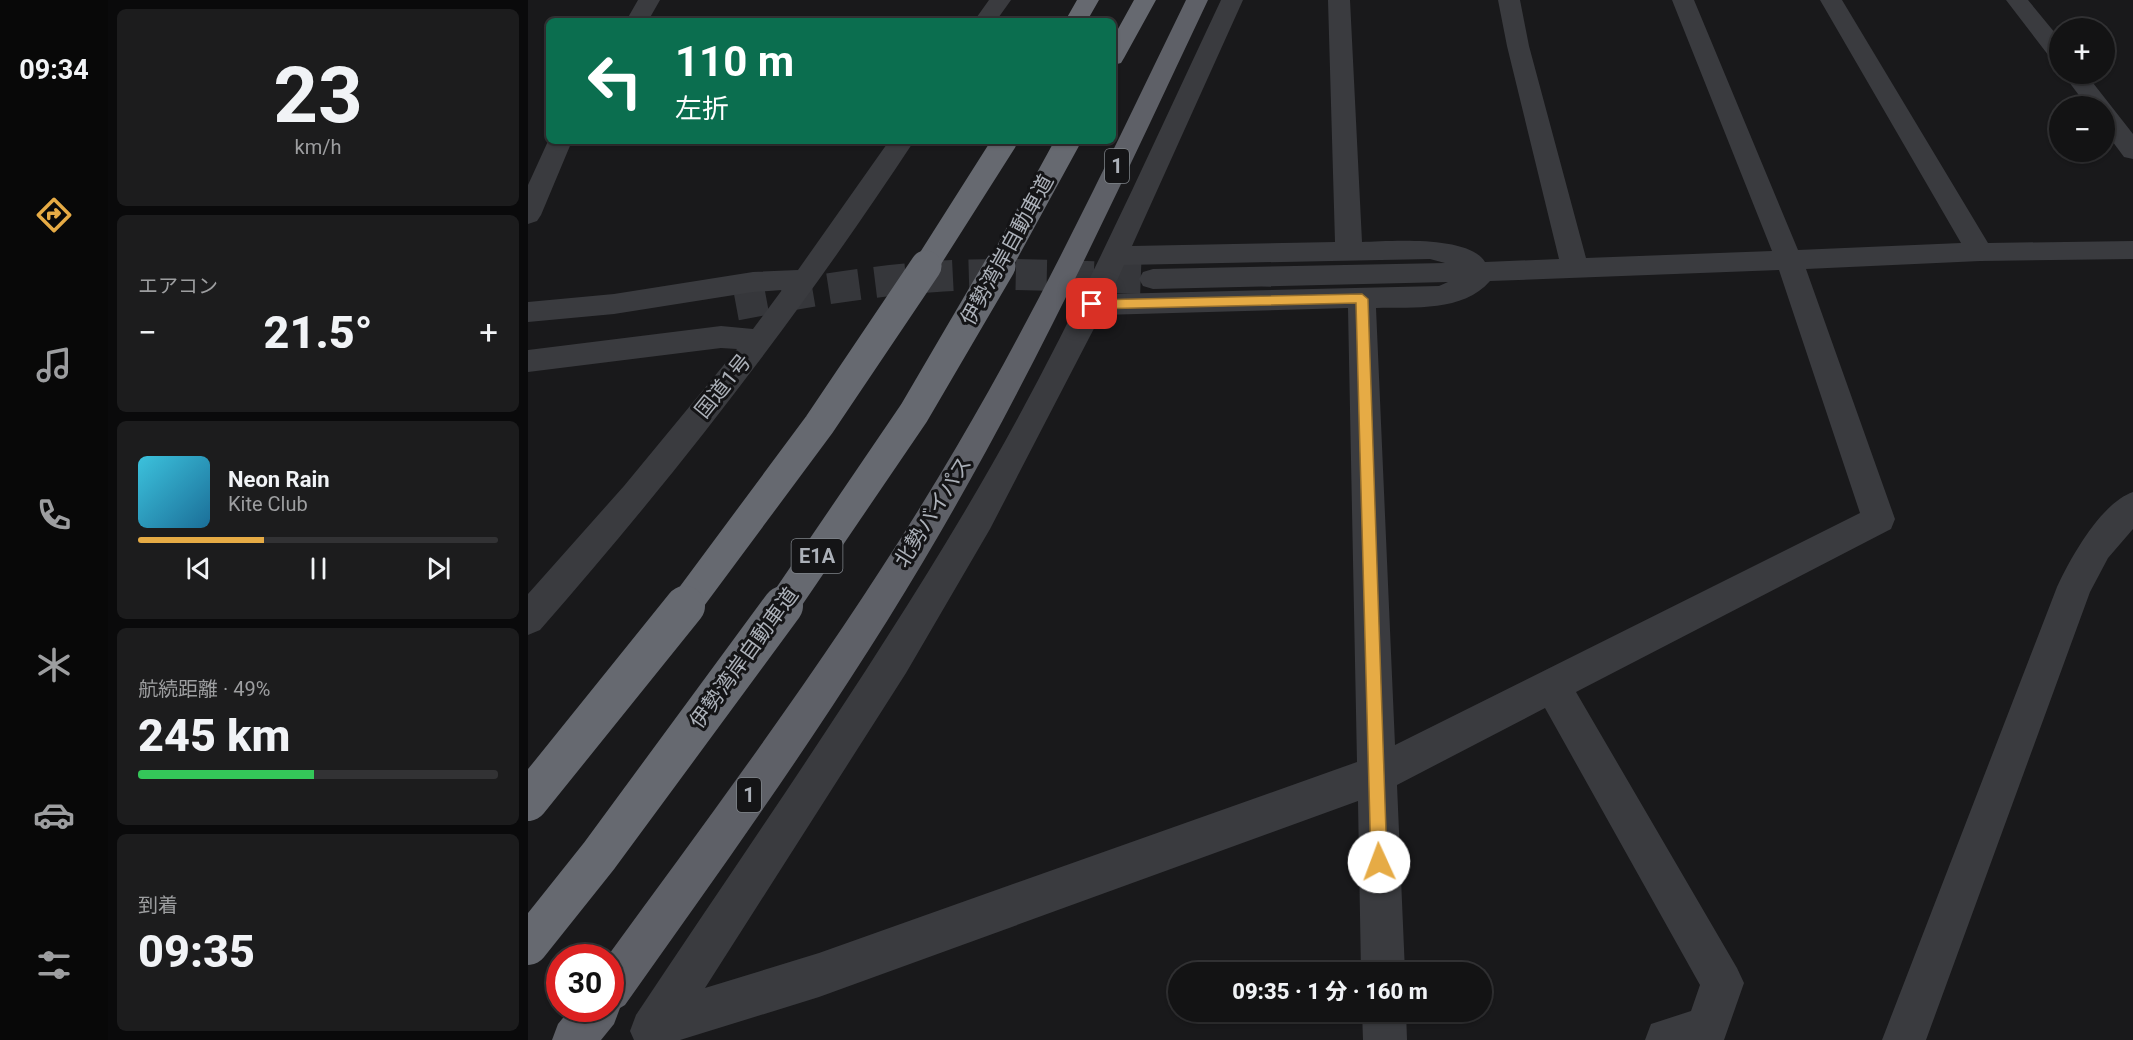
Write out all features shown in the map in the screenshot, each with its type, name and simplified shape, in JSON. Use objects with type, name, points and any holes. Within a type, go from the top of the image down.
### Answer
[{"type":"highway","points":[[1078,18],[1088,0]]},
{"type":"highway","points":[[1116,53],[1145,0]]},
{"type":"highway","name":"北勢バイパス","points":[[624,970],[764,774],[881,596],[967,458],[1037,331],[1197,0]]},
{"type":"highway","points":[[528,801],[699,588],[844,391],[1003,144]]},
{"type":"highway","name":"伊勢湾岸自動車道","points":[[528,945],[599,856],[774,620],[914,413],[1017,236],[1066,144]]},
{"type":"highway","points":[[574,1040],[588,1022]]},
{"type":"street","points":[[639,18],[648,0]]},
{"type":"street","points":[[987,18],[1000,0]]},
{"type":"street","points":[[653,1035],[893,661],[978,519],[1092,304],[1232,0]]},
{"type":"street","points":[[1339,0],[1349,251]]},
{"type":"street","points":[[1509,0],[1521,57],[1575,269]]},
{"type":"street","points":[[653,1035],[1376,775],[1879,519],[1789,260],[1683,0]]},
{"type":"street","points":[[1831,0],[1980,252]]},
{"type":"street","points":[[2017,0],[2049,41]]},
{"type":"street","points":[[2082,84],[2091,96]]},
{"type":"street","points":[[2115,125],[2129,141]]},
{"type":"street","points":[[528,215],[559,144]]},
{"type":"street","name":"国道1号","points":[[528,619],[571,571],[760,340],[806,279],[900,144]]},
{"type":"street","points":[[1114,256],[1430,250],[1450,254],[1485,272]]},
{"type":"street","points":[[1153,279],[1485,272],[1980,252],[2133,250]]},
{"type":"street","points":[[1092,304],[1439,296],[1471,283],[1485,272]]},
{"type":"street","points":[[528,312],[614,304],[753,282],[806,279]]},
{"type":"street","points":[[1362,299],[1383,962]]},
{"type":"street","points":[[528,335],[612,326],[736,305]]},
{"type":"street","points":[[528,361],[604,354],[712,337],[760,340]]},
{"type":"street","points":[[1904,1040],[2074,587],[2096,548],[2133,506]]},
{"type":"street","points":[[1552,686],[1722,983],[1707,1028],[1667,1040]]},
{"type":"street","points":[[1384,1022],[1385,1040]]},
{"type":"tunnel","points":[[736,305],[840,287],[943,276],[1022,275],[1153,279]]},
{"type":"route","points":[[1092,304],[1362,299],[1379,862]]}]
